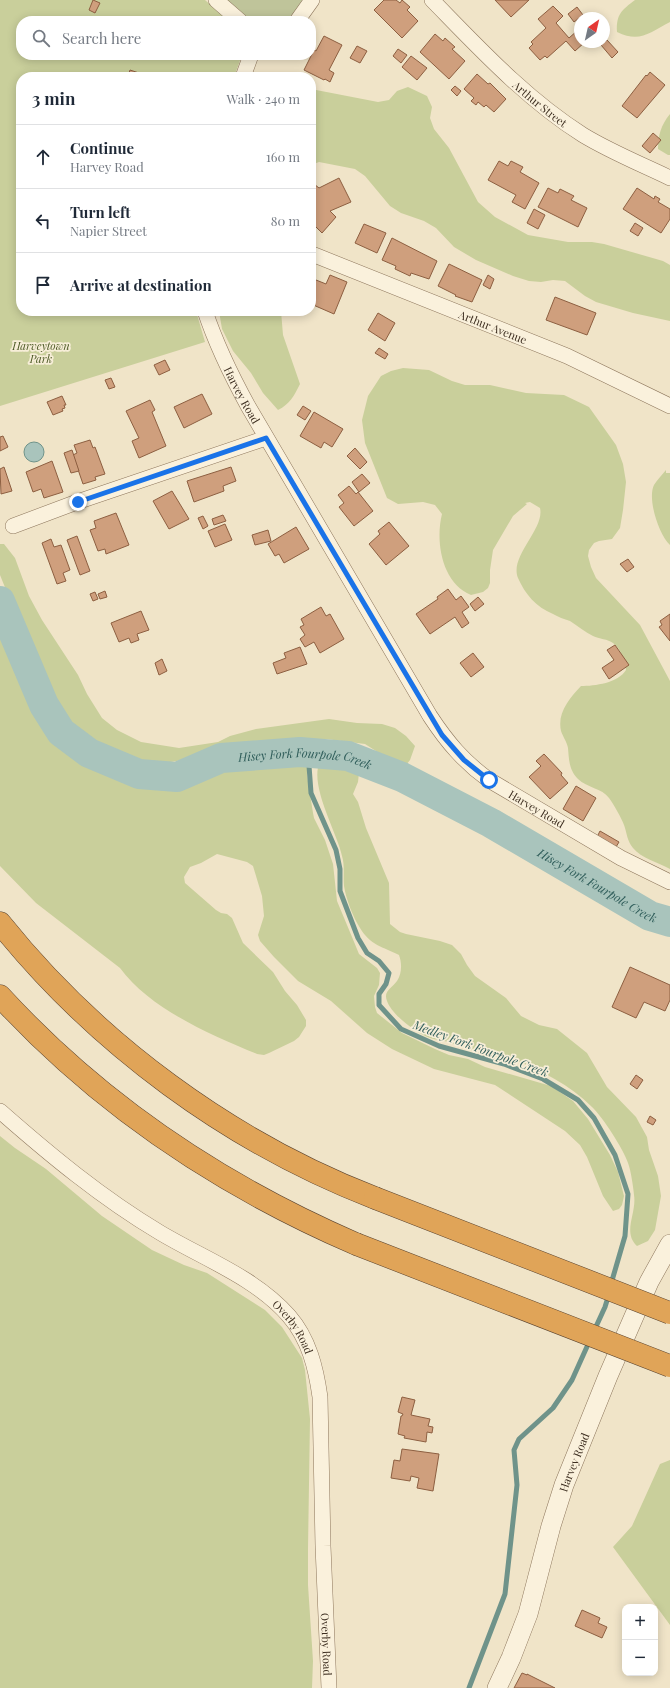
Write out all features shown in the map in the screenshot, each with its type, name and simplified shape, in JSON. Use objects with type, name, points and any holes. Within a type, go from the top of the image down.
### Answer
[{"type":"highway","points":[[0,923],[59,990],[148,1068],[197,1104],[253,1139],[322,1176],[670,1313]]},
{"type":"highway","points":[[0,996],[22,1021],[66,1062],[113,1101],[162,1137],[213,1171],[264,1200],[317,1227],[356,1244],[670,1366]]},
{"type":"street","points":[[216,0],[234,16]]},
{"type":"street","points":[[301,16],[312,0]]},
{"type":"street","name":"Arthur Street","points":[[432,0],[519,85],[558,117],[606,148],[670,178]]},
{"type":"street","points":[[245,72],[249,60]]},
{"type":"street","name":"Arthur Avenue","points":[[316,256],[567,356],[670,406]]},
{"type":"street","name":"Harvey Road","points":[[207,316],[214,337],[231,374],[266,438],[430,716],[453,749],[474,770],[495,784],[621,858],[670,882]]},
{"type":"street","points":[[13,526],[266,438]]},
{"type":"street","name":"Overby Road","points":[[0,1111],[54,1158],[123,1209],[159,1232],[258,1288],[289,1316],[302,1335],[312,1356],[317,1375],[320,1397],[323,1546],[329,1688]]},
{"type":"street","name":"Harvey Road","points":[[497,1688],[512,1658],[528,1614],[551,1526],[564,1485],[608,1376],[646,1290],[670,1244]]},
{"type":"green space","name":"Harveytown Park","points":[[0,0],[205,0],[223,16],[16,16],[16,60],[240,60],[236,72],[16,72],[16,316],[197,316],[205,342],[0,406]]},
{"type":"green space","points":[[226,0],[304,0],[290,16],[244,16]]},
{"type":"green space","points":[[635,0],[670,0],[670,22],[650,33],[638,37],[632,37],[617,32],[618,21],[621,13]]},
{"type":"green space","points":[[408,87],[427,96],[432,107],[430,118],[434,129],[449,148],[478,202],[495,217],[528,235],[568,242],[592,242],[604,244],[663,261],[670,265],[670,321],[633,313],[596,302],[585,296],[565,281],[529,281],[513,276],[476,260],[454,247],[436,228],[424,221],[401,213],[390,206],[365,176],[355,169],[319,162],[316,163],[316,90],[378,102],[389,100],[397,91]]},
{"type":"green space","points":[[670,114],[670,155],[668,155],[658,149],[658,144],[662,126]]},
{"type":"green space","points":[[220,316],[281,316],[283,335],[300,384],[286,405],[278,410],[263,393],[251,373],[233,351],[222,329]]},
{"type":"green space","points":[[403,368],[429,370],[452,381],[465,385],[490,385],[526,393],[564,395],[589,407],[616,445],[623,464],[626,482],[620,528],[612,539],[594,543],[589,550],[588,556],[596,578],[640,625],[670,681],[670,869],[636,852],[629,843],[623,822],[609,798],[602,792],[578,779],[571,768],[567,746],[561,731],[560,724],[562,712],[572,696],[581,686],[612,681],[618,678],[626,670],[623,659],[616,645],[593,636],[570,621],[541,608],[528,595],[521,584],[518,578],[518,561],[537,525],[540,516],[540,508],[530,502],[525,503],[527,504],[513,516],[493,550],[490,583],[488,588],[483,592],[471,595],[461,589],[453,581],[447,571],[440,549],[440,525],[442,514],[435,505],[423,502],[398,504],[387,498],[365,443],[362,420],[368,396],[381,376],[391,371]]},
{"type":"green space","points":[[666,470],[666,473],[670,473],[670,545],[658,525],[652,499],[654,485]]},
{"type":"green space","points":[[0,544],[4,544],[15,558],[29,596],[42,620],[78,675],[87,694],[102,718],[117,730],[141,742],[179,748],[218,742],[230,736],[256,729],[329,719],[357,723],[382,724],[395,728],[406,736],[415,746],[410,760],[406,765],[390,760],[365,744],[326,739],[226,746],[204,756],[160,764],[142,764],[136,763],[115,751],[86,741],[61,722],[55,711],[0,575]]},
{"type":"green space","points":[[0,613],[9,631],[36,706],[62,741],[71,750],[86,760],[114,768],[135,779],[154,783],[172,783],[202,776],[226,766],[247,762],[263,754],[292,758],[308,764],[307,775],[314,818],[325,840],[333,864],[337,901],[359,954],[377,968],[380,973],[379,985],[374,996],[377,1013],[402,1033],[435,1049],[449,1055],[468,1059],[485,1067],[551,1086],[573,1101],[588,1119],[610,1155],[618,1172],[624,1196],[622,1205],[619,1209],[613,1211],[603,1196],[587,1157],[580,1145],[565,1131],[495,1085],[434,1069],[392,1049],[367,1033],[331,1001],[298,981],[260,941],[258,935],[264,916],[262,896],[253,866],[247,862],[217,854],[190,867],[184,877],[185,883],[216,910],[227,914],[232,918],[243,943],[273,972],[306,1020],[306,1026],[299,1037],[294,1041],[264,1055],[257,1054],[220,1038],[164,1008],[133,983],[120,968],[36,903],[0,866]]},
{"type":"green space","points":[[327,759],[349,763],[359,773],[358,782],[353,794],[358,802],[366,828],[389,883],[390,924],[400,932],[452,945],[461,954],[475,976],[506,998],[521,1016],[539,1025],[557,1029],[587,1053],[607,1087],[636,1117],[647,1137],[649,1150],[658,1176],[661,1196],[655,1230],[648,1241],[637,1246],[633,1241],[630,1228],[634,1195],[628,1163],[607,1125],[592,1107],[565,1085],[523,1063],[510,1058],[494,1057],[424,1036],[399,1018],[390,1006],[386,995],[400,975],[400,958],[399,955],[377,945],[364,934],[357,924],[350,908],[344,886],[342,856],[320,794],[318,769],[321,760]]},
{"type":"green space","points":[[0,1136],[46,1169],[102,1216],[152,1250],[184,1265],[207,1273],[265,1310],[282,1327],[302,1358],[305,1370],[310,1419],[308,1585],[313,1661],[312,1688],[0,1688]]},
{"type":"green space","points":[[670,1460],[670,1625],[658,1609],[658,1604],[655,1604],[613,1547],[632,1526],[660,1464]]},
{"type":"water","points":[[34,442],[41,445],[44,452],[41,459],[34,462],[27,459],[24,452],[27,445]]},
{"type":"building","points":[[93,0],[100,3],[95,13],[89,10]]},
{"type":"building","points":[[384,0],[396,0],[400,3],[402,0],[410,7],[407,10],[418,21],[402,38],[374,10]]},
{"type":"building","points":[[495,0],[529,0],[511,17]]},
{"type":"building","points":[[553,6],[563,16],[556,23],[569,38],[574,34],[574,48],[578,48],[575,51],[566,41],[547,58],[545,56],[540,60],[529,48],[533,44],[531,42],[546,28],[538,19]]},
{"type":"building","points":[[577,7],[581,12],[574,12],[574,22],[568,14]]},
{"type":"building","points":[[435,34],[443,41],[445,38],[455,47],[452,49],[465,61],[449,79],[420,52]]},
{"type":"building","points":[[324,36],[342,45],[329,70],[334,73],[330,82],[316,76],[316,72],[308,72],[304,70],[309,60],[316,60],[316,51]]},
{"type":"building","points":[[610,43],[618,52],[612,58],[604,48],[610,48]]},
{"type":"building","points":[[357,46],[367,51],[360,63],[350,58]]},
{"type":"building","points":[[398,49],[407,55],[401,63],[393,56]]},
{"type":"building","points":[[411,56],[427,68],[417,80],[402,67]]},
{"type":"building","points":[[650,72],[665,85],[637,118],[622,106]]},
{"type":"building","points":[[477,74],[488,84],[490,83],[506,99],[494,112],[486,105],[484,107],[478,102],[476,105],[471,101],[474,98],[464,89]]},
{"type":"building","points":[[455,86],[461,91],[457,96],[451,90]]},
{"type":"building","points":[[653,133],[661,140],[650,153],[642,146]]},
{"type":"building","points":[[499,161],[508,166],[511,161],[523,167],[520,172],[539,183],[525,209],[512,202],[516,195],[488,180]]},
{"type":"building","points":[[339,178],[351,202],[330,211],[336,217],[322,233],[316,227],[316,186],[319,188]]},
{"type":"building","points":[[548,188],[558,193],[560,189],[574,196],[571,200],[587,208],[578,227],[538,207]]},
{"type":"building","points":[[637,188],[654,199],[655,196],[660,199],[658,202],[670,209],[670,219],[661,233],[623,209]]},
{"type":"building","points":[[534,209],[545,215],[538,229],[527,223]]},
{"type":"building","points":[[635,223],[643,228],[638,236],[630,231]]},
{"type":"building","points":[[364,224],[386,233],[377,253],[355,243]]},
{"type":"building","points":[[392,238],[437,261],[429,279],[411,273],[410,276],[395,269],[396,266],[382,260]]},
{"type":"building","points":[[449,264],[482,280],[472,302],[455,296],[456,295],[438,286]]},
{"type":"building","points":[[330,275],[347,282],[334,314],[316,306],[316,280],[326,284]]},
{"type":"building","points":[[488,275],[494,279],[490,289],[483,285]]},
{"type":"building","points":[[555,297],[596,313],[587,335],[546,320]]},
{"type":"building","points":[[378,313],[395,323],[385,341],[368,330]]},
{"type":"building","points":[[379,348],[388,354],[385,359],[375,353]]},
{"type":"building","points":[[165,360],[170,370],[159,375],[154,365]]},
{"type":"building","points":[[111,378],[115,387],[109,389],[105,380]]},
{"type":"building","points":[[202,394],[212,414],[184,428],[174,407]]},
{"type":"building","points":[[62,396],[66,405],[64,405],[65,408],[62,409],[63,411],[53,415],[47,402]]},
{"type":"building","points":[[150,400],[155,410],[152,412],[166,446],[139,458],[132,441],[139,438],[126,411]]},
{"type":"building","points":[[303,406],[311,411],[305,420],[297,415]]},
{"type":"building","points":[[314,412],[343,429],[332,447],[324,442],[321,448],[300,436]]},
{"type":"building","points":[[3,436],[8,447],[0,451],[0,437]]},
{"type":"building","points":[[90,440],[93,448],[95,447],[105,474],[95,477],[96,480],[83,484],[73,455],[77,453],[74,445]]},
{"type":"building","points":[[355,448],[367,462],[360,469],[347,456]]},
{"type":"building","points":[[72,450],[79,471],[71,473],[64,453]]},
{"type":"building","points":[[52,461],[63,492],[44,498],[41,489],[33,492],[26,472]]},
{"type":"building","points":[[4,467],[12,491],[1,494],[0,469]]},
{"type":"building","points":[[231,467],[236,481],[223,486],[224,491],[194,502],[187,481]]},
{"type":"building","points":[[362,474],[370,483],[359,492],[352,482]]},
{"type":"building","points":[[349,486],[356,494],[358,492],[373,511],[354,526],[339,507],[344,503],[338,495]]},
{"type":"building","points":[[172,491],[189,519],[169,529],[153,501]]},
{"type":"building","points":[[116,513],[129,545],[106,554],[105,549],[98,551],[90,530],[96,528],[94,521]]},
{"type":"building","points":[[223,515],[226,521],[214,525],[212,519]]},
{"type":"building","points":[[203,516],[208,526],[203,529],[198,518]]},
{"type":"building","points":[[389,522],[409,546],[386,565],[369,544],[380,534],[378,531]]},
{"type":"building","points":[[225,524],[232,540],[215,547],[208,531]]},
{"type":"building","points":[[296,527],[309,549],[284,563],[279,554],[275,556],[268,544]]},
{"type":"building","points":[[268,530],[271,541],[255,545],[252,535]]},
{"type":"building","points":[[77,536],[90,571],[80,575],[67,540]]},
{"type":"building","points":[[51,539],[54,547],[61,545],[70,570],[63,573],[66,581],[57,584],[42,543]]},
{"type":"building","points":[[628,559],[634,567],[627,572],[620,564]]},
{"type":"building","points":[[448,589],[456,600],[461,596],[469,607],[462,612],[469,623],[462,628],[455,617],[430,634],[416,614],[438,599],[437,597]]},
{"type":"building","points":[[105,591],[107,597],[100,599],[98,594]]},
{"type":"building","points":[[95,592],[98,599],[93,601],[90,594]]},
{"type":"building","points":[[478,597],[484,604],[475,611],[470,604]]},
{"type":"building","points":[[321,607],[326,616],[330,614],[344,639],[320,653],[314,642],[305,647],[300,639],[305,635],[300,627],[304,625],[301,619]]},
{"type":"building","points":[[141,611],[149,630],[137,634],[139,640],[131,643],[129,638],[119,642],[111,623]]},
{"type":"building","points":[[670,614],[670,641],[659,627],[662,625],[660,621]]},
{"type":"building","points":[[615,645],[629,665],[609,679],[602,668],[614,660],[607,650]]},
{"type":"building","points":[[300,647],[307,664],[277,674],[273,663],[286,658],[284,653]]},
{"type":"building","points":[[473,653],[484,667],[471,677],[460,663]]},
{"type":"building","points":[[162,659],[167,671],[159,675],[155,663]]},
{"type":"building","points":[[544,754],[562,773],[561,775],[568,783],[550,799],[529,777],[541,766],[536,761]]},
{"type":"building","points":[[576,786],[596,798],[583,821],[563,809]]},
{"type":"building","points":[[600,831],[619,842],[616,847],[597,837]]},
{"type":"building","points":[[630,967],[670,985],[670,1000],[665,1011],[644,1002],[636,1018],[612,1007]]},
{"type":"building","points":[[636,1075],[643,1080],[637,1089],[630,1084]]},
{"type":"building","points":[[650,1116],[656,1120],[653,1125],[647,1122]]},
{"type":"building","points":[[402,1397],[415,1400],[411,1415],[430,1419],[428,1426],[433,1427],[432,1433],[427,1432],[426,1442],[404,1438],[405,1436],[398,1434],[401,1416],[403,1414],[398,1412]]},
{"type":"building","points":[[402,1449],[439,1454],[433,1491],[417,1488],[419,1478],[411,1476],[410,1481],[391,1478],[394,1460],[400,1461]]},
{"type":"building","points":[[582,1610],[600,1618],[598,1623],[607,1627],[602,1638],[575,1626]]},
{"type":"building","points":[[522,1673],[527,1674],[555,1688],[514,1688]]},
{"type":"waterway","name":"Medley Fork Fourpole Creek","points":[[0,601],[44,705],[61,732],[89,753],[139,774],[177,777],[221,758],[300,752],[348,756],[402,777],[491,823],[650,916],[670,922]]},
{"type":"waterway","name":"Medley Fork Fourpole Creek","points":[[308,752],[311,793],[336,850],[340,869],[340,891],[358,938],[367,953],[379,961],[389,973],[386,984],[379,994],[379,1005],[401,1029],[439,1046],[504,1064],[543,1079],[578,1100],[594,1118],[615,1155],[628,1194],[625,1236],[611,1284]]},
{"type":"waterway","name":"Medley Fork Fourpole Creek","points":[[594,1331],[609,1294]]},
{"type":"waterway","name":"Medley Fork Fourpole Creek","points":[[469,1688],[505,1594],[517,1485],[514,1450],[519,1439],[553,1408],[572,1380],[590,1340]]},
{"type":"route","points":[[78,502],[266,438],[442,735],[453,749],[474,770],[489,780]]},
{"type":"water label","name":"Hisey Fork Fourpole Creek","points":[[305,762]]},
{"type":"water label","name":"Hisey Fork Fourpole Creek","points":[[598,884]]}]
